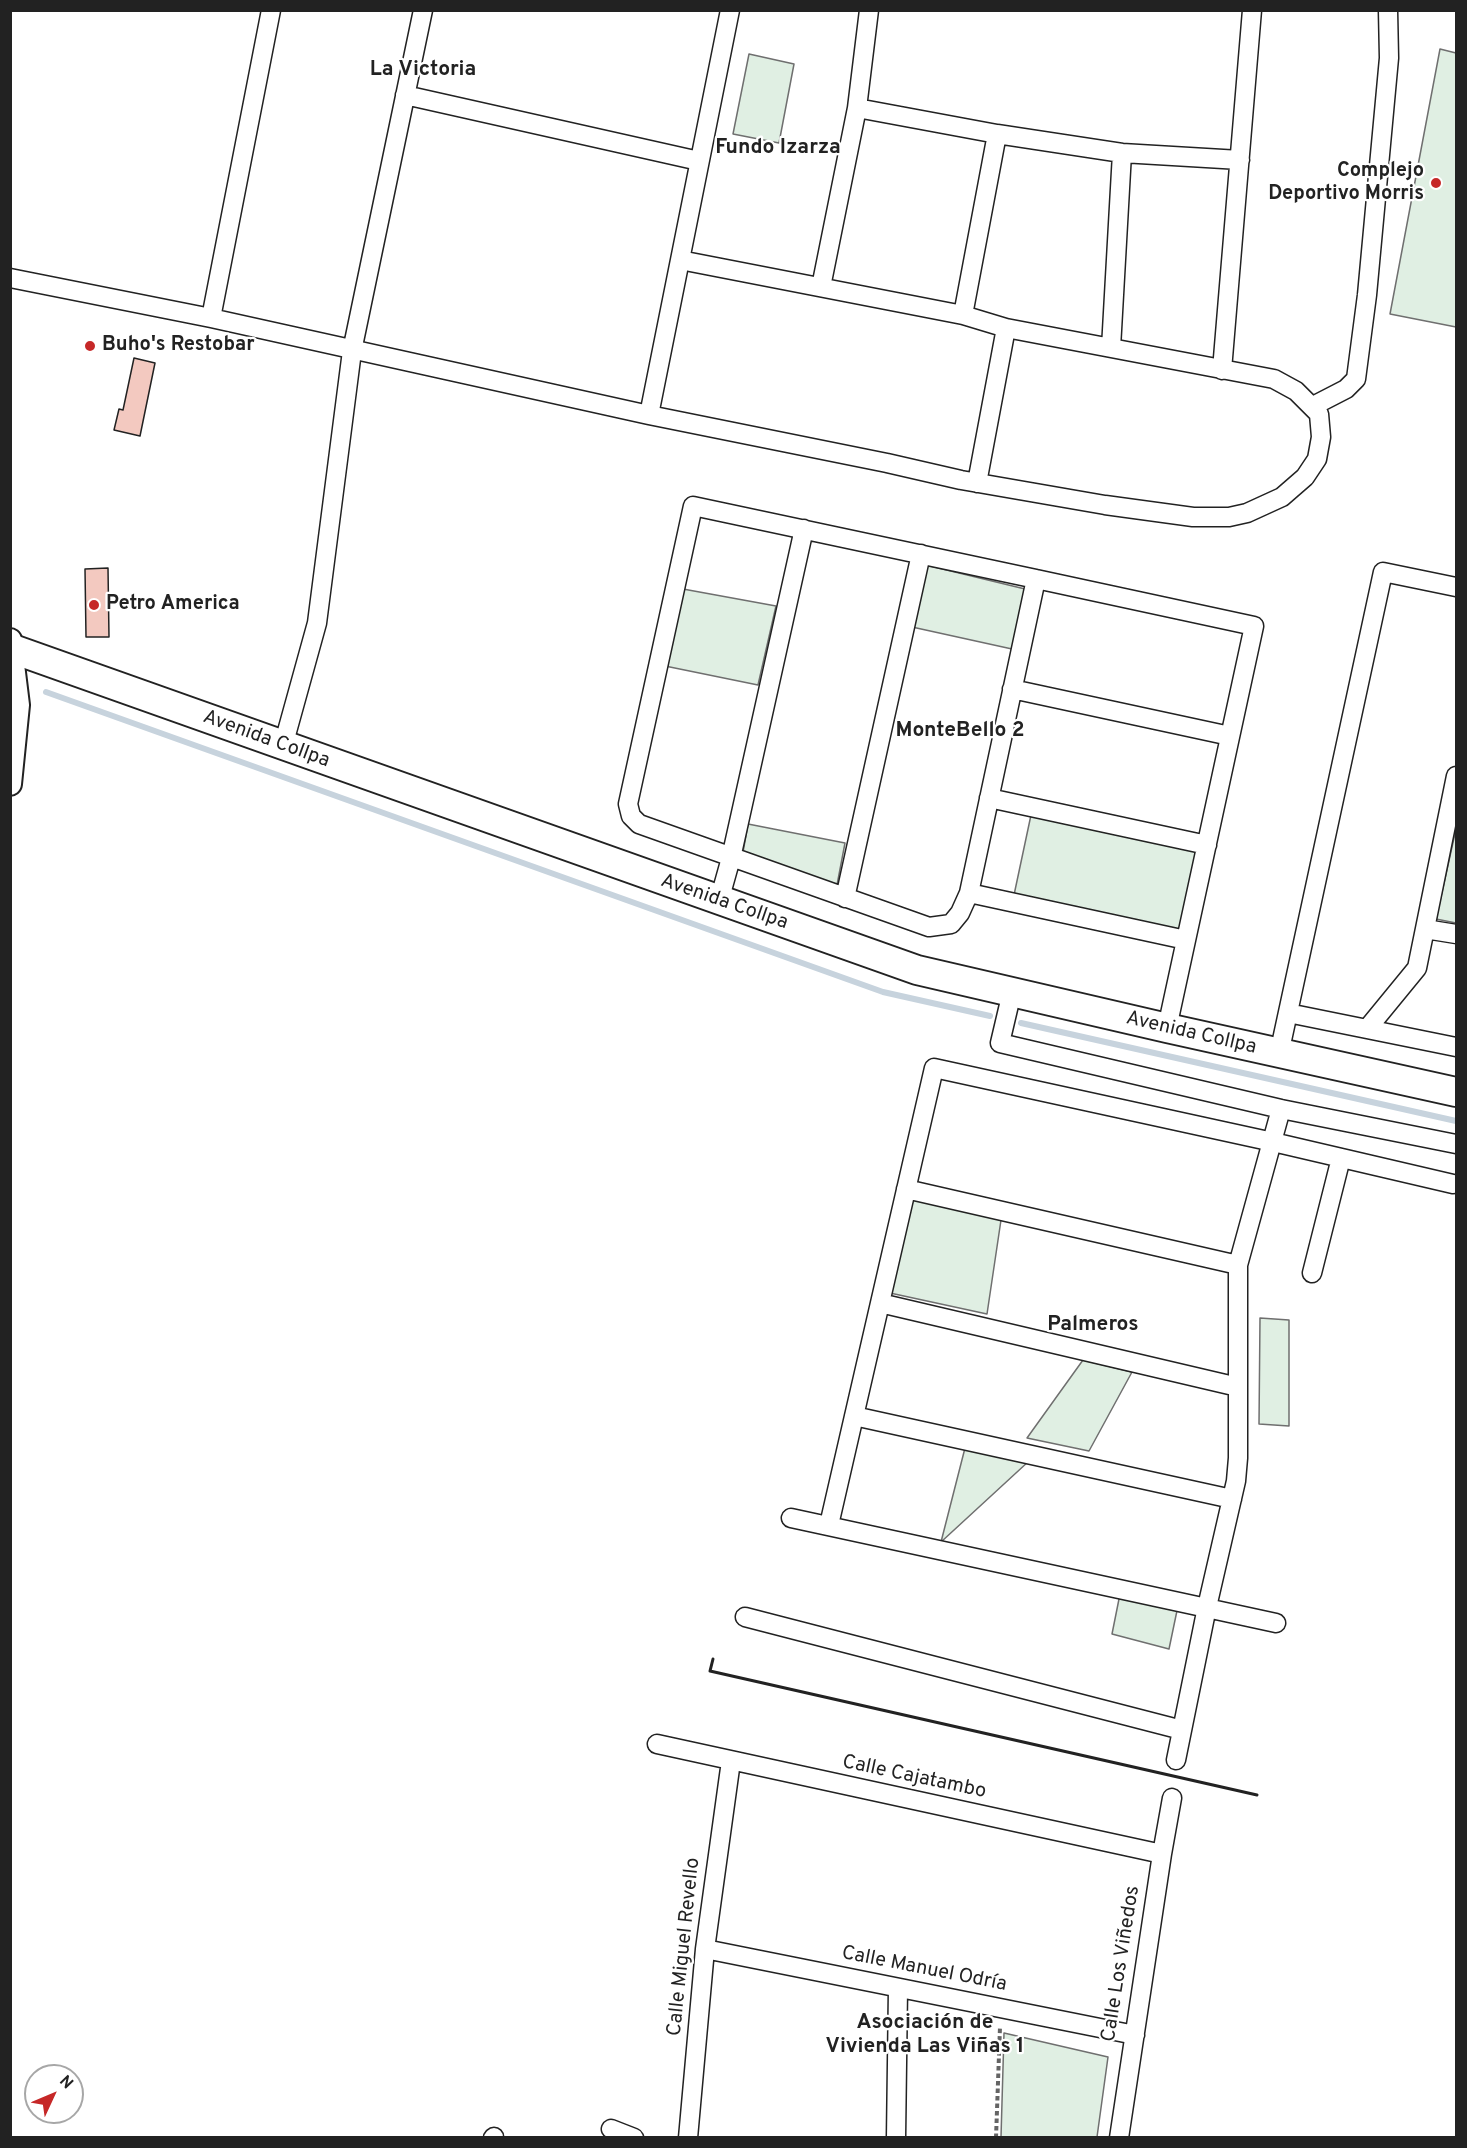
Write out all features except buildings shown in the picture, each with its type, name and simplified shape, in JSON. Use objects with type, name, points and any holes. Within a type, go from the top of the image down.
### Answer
[{"type":"main road","name":"Avenida Collpa","points":[[11,646],[283,746],[917,970],[1456,1092]]},
{"type":"street","points":[[211,318],[271,10]]},
{"type":"street","points":[[283,746],[317,623],[352,351],[423,10]]},
{"type":"street","points":[[649,415],[730,10]]},
{"type":"street","points":[[821,287],[857,108],[869,10]]},
{"type":"street","points":[[1222,370],[1252,10]]},
{"type":"street","points":[[1313,406],[1346,389],[1356,379],[1367,295],[1389,58],[1388,10]]},
{"type":"street","points":[[405,95],[699,161]]},
{"type":"street","points":[[857,108],[997,134],[1122,153],[1240,160]]},
{"type":"street","points":[[963,315],[997,134]]},
{"type":"street","points":[[1111,348],[1122,153]]},
{"type":"street","points":[[10,278],[211,318],[649,415],[977,483],[1035,494],[1193,517],[1211,518],[1247,513],[1282,496],[1305,477],[1317,459],[1322,437],[1319,414],[1296,391],[1274,379],[1006,328],[963,315],[680,260]]},
{"type":"street","points":[[977,483],[1006,328]]},
{"type":"street","points":[[1035,579],[969,893],[960,913],[951,924],[929,927],[639,824],[631,816],[628,804],[693,506],[921,554],[1254,626],[1167,1028]]},
{"type":"street","points":[[719,901],[731,858],[804,529]]},
{"type":"street","points":[[844,898],[921,554]]},
{"type":"street","points":[[1280,1054],[1383,572],[1456,587]]},
{"type":"street","points":[[10,784],[18,705],[13,690],[11,646]]},
{"type":"street","points":[[1012,689],[1230,736]]},
{"type":"street","points":[[1367,1029],[1417,968],[1456,776]]},
{"type":"street","points":[[989,798],[1207,845]]},
{"type":"street","points":[[969,893],[1186,940]]},
{"type":"street","points":[[1425,929],[1456,934]]},
{"type":"street","points":[[1011,992],[1000,1043],[1281,1109],[1456,1144]]},
{"type":"street","points":[[1288,1012],[1456,1047]]},
{"type":"street","points":[[829,1525],[934,1068],[1274,1142],[1453,1184]]},
{"type":"street","points":[[1176,1760],[1232,1499],[1238,1458],[1238,1265],[1274,1142],[1281,1109]]},
{"type":"street","points":[[1312,1273],[1341,1158]]},
{"type":"street","points":[[906,1189],[1238,1265]]},
{"type":"street","points":[[880,1303],[1238,1387]]},
{"type":"street","points":[[854,1416],[1232,1499]]},
{"type":"street","points":[[791,1518],[1276,1623]]},
{"type":"street","points":[[745,1617],[1182,1730]]},
{"type":"street","name":"Calle Cajatambo","points":[[657,1744],[1162,1854]]},
{"type":"street","name":"Calle Miguel Revello","points":[[688,2138],[705,1949],[731,1761]]},
{"type":"street","name":"Calle Los Viñedos","points":[[1119,2138],[1172,1798]]},
{"type":"street","name":"Calle Manuel Odría","points":[[705,1949],[1135,2035]]},
{"type":"street","points":[[896,2138],[898,1988]]},
{"type":"street","points":[[611,2129],[634,2138]]},
{"type":"path","points":[[996,2138],[1000,2008]]},
{"type":"green space","name":"Complejo Deportivo Morris","points":[[1440,49],[1456,53],[1456,327],[1390,314]]},
{"type":"green space","points":[[749,54],[794,64],[779,143],[733,134]]},
{"type":"green space","points":[[926,565],[1025,589],[1012,649],[912,627]]},
{"type":"green space","points":[[683,589],[776,606],[758,685],[665,666]]},
{"type":"green space","points":[[1031,815],[1197,851],[1180,930],[1014,895]]},
{"type":"green space","points":[[748,824],[845,843],[837,885],[743,852]]},
{"type":"green space","points":[[1456,829],[1456,923],[1436,919]]},
{"type":"green space","points":[[913,1197],[1001,1220],[987,1314],[890,1293]]},
{"type":"green space","points":[[1260,1318],[1289,1320],[1289,1426],[1259,1424]]},
{"type":"green space","points":[[1083,1360],[1132,1372],[1089,1451],[1027,1438]]},
{"type":"green space","points":[[965,1448],[1029,1461],[941,1542]]},
{"type":"green space","points":[[1121,1589],[1179,1601],[1169,1649],[1112,1634]]},
{"type":"green space","points":[[1004,2033],[1108,2057],[1097,2137],[1001,2137]]},
{"type":"waterway","points":[[46,692],[883,992],[990,1016]]},
{"type":"waterway","points":[[1021,1023],[1456,1121]]},
{"type":"wall","points":[[713,1659],[710,1671],[1257,1795]]},
{"type":"place","name":"Complejo Deportivo Morris","points":[[1436,183]]},
{"type":"place","name":"Buho's Restobar","points":[[90,346]]},
{"type":"place","name":"Petro America","points":[[94,605]]},
{"type":"district","name":"La Victoria","points":[[423,71]]},
{"type":"district","name":"Fundo Izarza","points":[[778,149]]},
{"type":"district","name":"MonteBello 2","points":[[960,732]]},
{"type":"district","name":"Palmeros","points":[[1093,1326]]},
{"type":"district","name":"Asociación de Vivienda Las Viñas 1","points":[[925,2036]]}]
